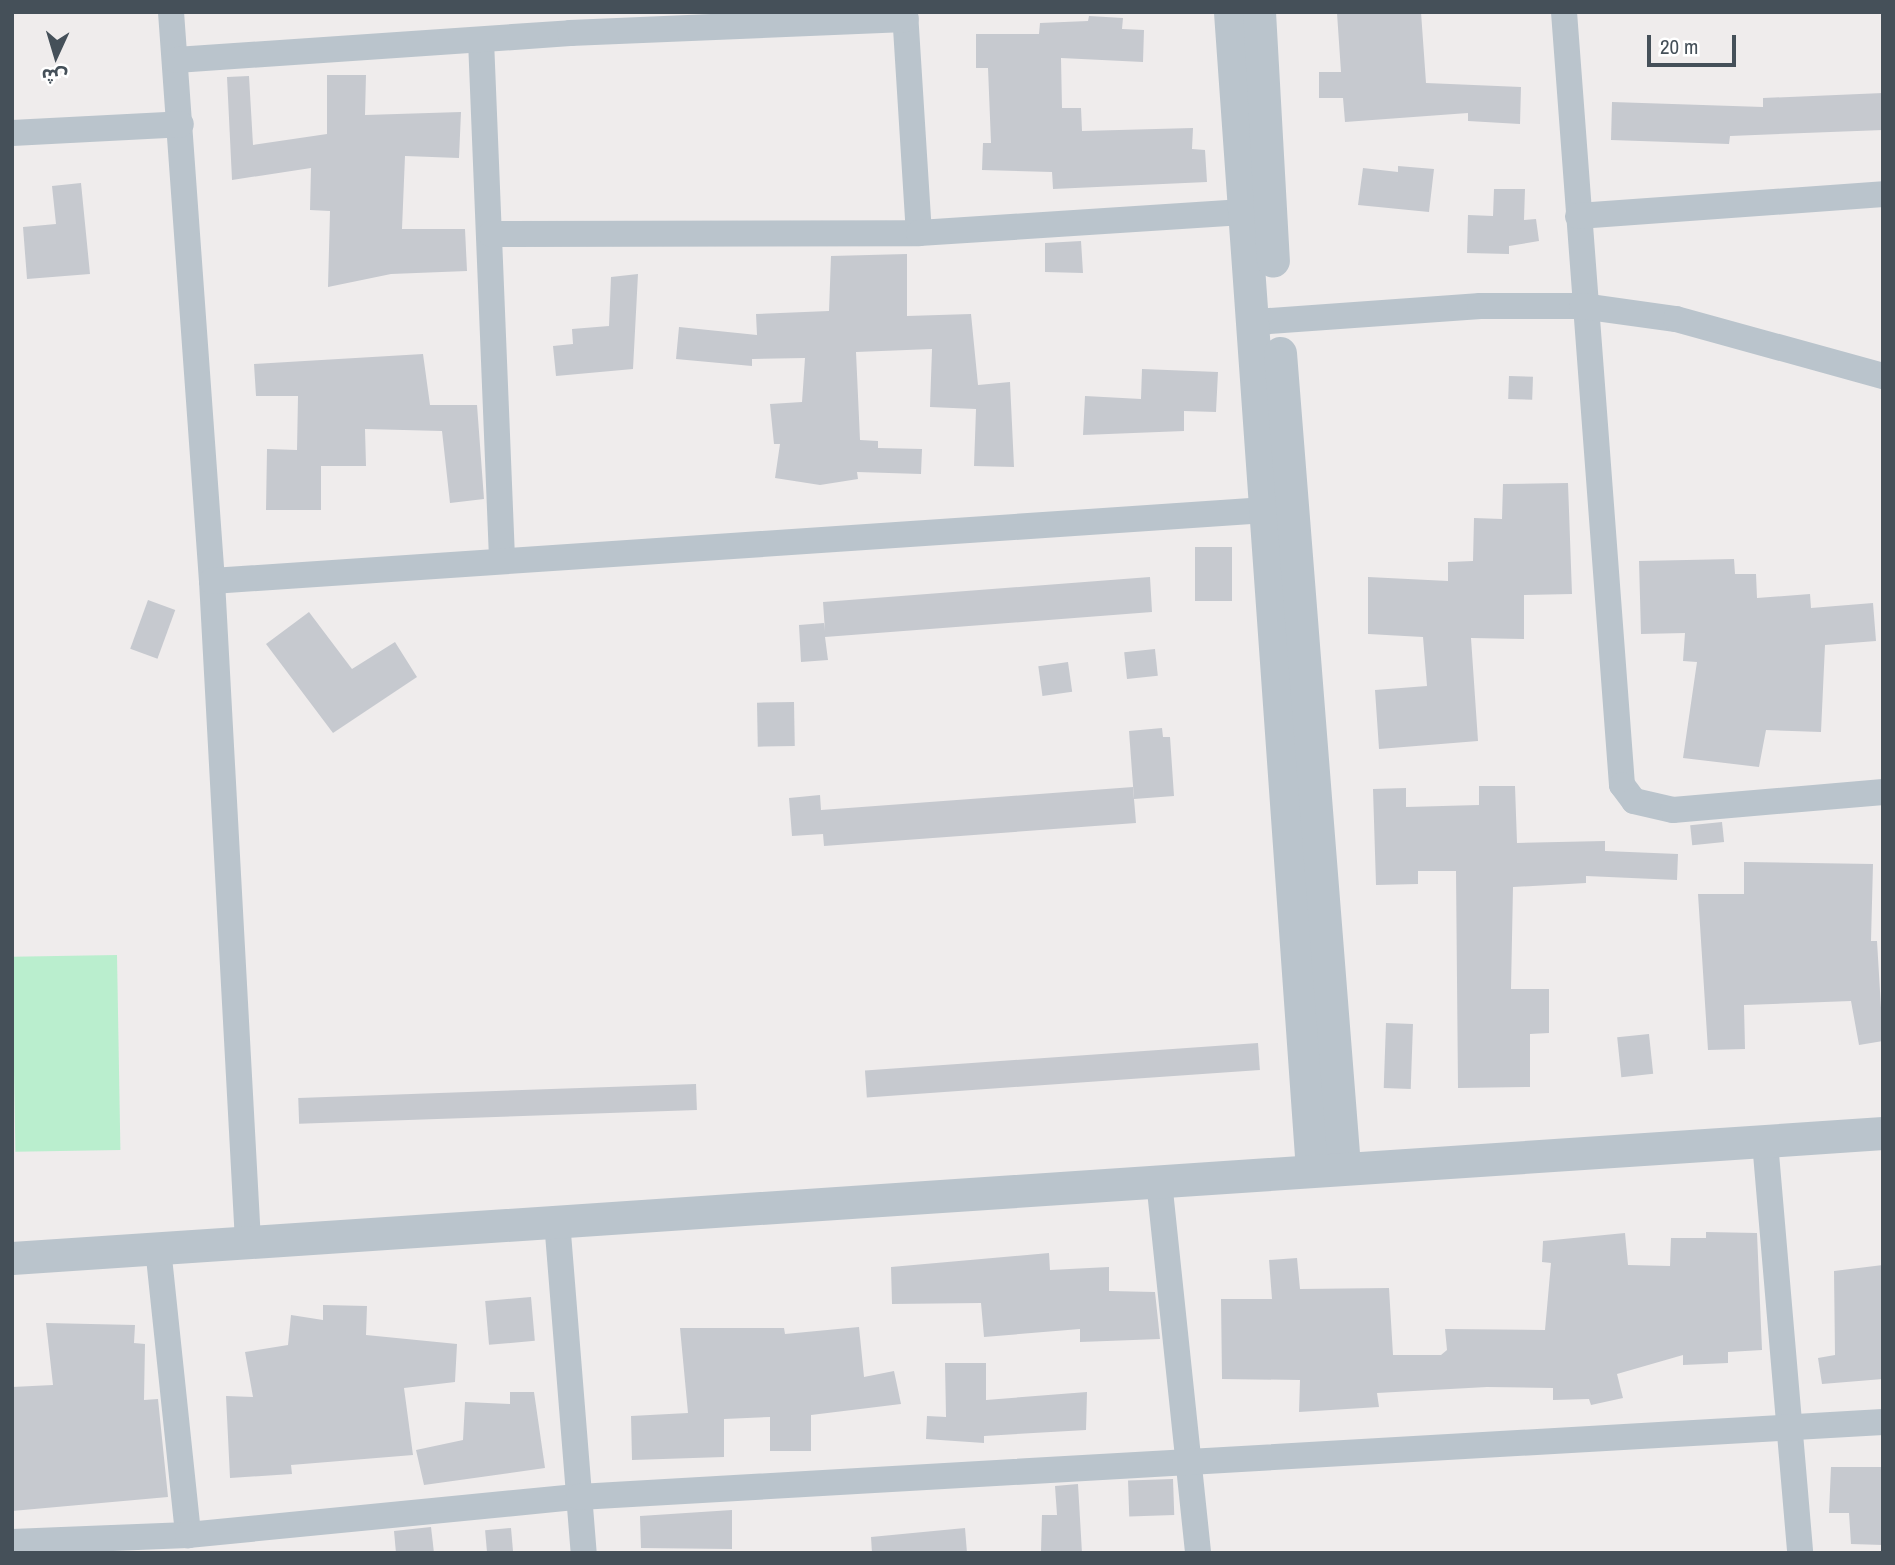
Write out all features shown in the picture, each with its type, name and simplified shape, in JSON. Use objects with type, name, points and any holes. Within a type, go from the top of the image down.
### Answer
[{"type":"street","points":[[171,12],[212,581],[248,1241]]},
{"type":"street","points":[[1230,12],[1256,211],[1267,321],[1328,1168]]},
{"type":"street","points":[[1256,211],[1259,12]]},
{"type":"street","points":[[1564,12],[1582,306],[1622,785],[1634,801],[1673,810],[1882,800]]},
{"type":"street","points":[[176,60],[905,16],[919,233]]},
{"type":"street","points":[[481,40],[491,234],[502,558]]},
{"type":"street","points":[[12,133],[181,124]]},
{"type":"street","points":[[1578,216],[1883,194]]},
{"type":"street","points":[[491,234],[919,233],[1256,211]]},
{"type":"street","points":[[1267,321],[1480,306],[1582,306],[1676,319],[1883,376]]},
{"type":"street","points":[[1267,321],[1266,510],[1328,1168]]},
{"type":"street","points":[[212,581],[502,558],[1266,510]]},
{"type":"street","points":[[12,1258],[1883,1133]]},
{"type":"street","points":[[1765,1142],[1800,1553]]},
{"type":"street","points":[[1159,1181],[1198,1553]]},
{"type":"street","points":[[557,1221],[584,1553]]},
{"type":"street","points":[[158,1248],[188,1535]]},
{"type":"street","points":[[17,1545],[188,1535],[231,1542],[579,1497],[1190,1465],[1883,1422]]},
{"type":"green space","points":[[117,955],[120,1150],[15,1152],[12,957]]},
{"type":"building","points":[[1421,12],[1426,83],[1521,87],[1520,124],[1468,121],[1468,113],[1345,122],[1343,98],[1319,98],[1319,72],[1341,72],[1337,13]]},
{"type":"building","points":[[1089,16],[1123,18],[1122,29],[1144,30],[1143,62],[1061,58],[1062,108],[1081,108],[1082,131],[1193,128],[1192,149],[1205,150],[1207,182],[1053,189],[1052,172],[982,170],[983,143],[991,143],[988,68],[976,68],[976,34],[1039,34],[1040,23],[1088,21]]},
{"type":"building","points":[[327,75],[366,75],[365,115],[461,112],[459,158],[405,156],[402,229],[465,229],[467,271],[391,274],[328,287],[330,211],[310,210],[311,168],[232,180],[227,77],[249,76],[253,145],[327,134]]},
{"type":"building","points":[[1883,93],[1883,130],[1730,136],[1729,144],[1611,140],[1612,102],[1763,107],[1763,98]]},
{"type":"building","points":[[1398,166],[1434,169],[1429,212],[1358,205],[1363,168],[1398,172]]},
{"type":"building","points":[[81,183],[90,274],[27,279],[23,227],[56,224],[52,186]]},
{"type":"building","points":[[1494,189],[1525,189],[1524,220],[1536,219],[1539,241],[1509,246],[1509,254],[1467,253],[1468,215],[1493,216]]},
{"type":"building","points":[[1081,241],[1083,273],[1045,272],[1045,243]]},
{"type":"building","points":[[907,254],[907,316],[971,314],[978,385],[1010,382],[1014,467],[974,466],[976,409],[930,407],[932,349],[856,352],[860,440],[878,441],[878,448],[922,449],[921,474],[857,472],[858,479],[820,485],[775,478],[780,444],[774,444],[770,404],[802,402],[805,358],[752,359],[752,366],[676,359],[679,327],[757,335],[756,314],[829,311],[831,256]]},
{"type":"building","points":[[638,274],[633,369],[556,376],[553,346],[573,344],[572,329],[609,326],[611,277]]},
{"type":"building","points":[[423,354],[430,405],[477,405],[484,499],[450,503],[442,431],[365,429],[366,466],[321,466],[321,510],[266,510],[267,449],[297,450],[298,396],[256,396],[254,364]]},
{"type":"building","points":[[1142,369],[1218,372],[1216,412],[1184,411],[1184,431],[1083,435],[1085,396],[1141,399]]},
{"type":"building","points":[[1509,376],[1533,377],[1532,400],[1508,399]]},
{"type":"building","points":[[1568,483],[1572,594],[1524,595],[1524,639],[1471,638],[1478,741],[1379,749],[1375,690],[1427,686],[1423,637],[1368,634],[1368,577],[1448,581],[1448,562],[1473,561],[1474,518],[1502,519],[1503,484]]},
{"type":"building","points":[[1195,547],[1232,547],[1232,601],[1195,601]]},
{"type":"building","points":[[1734,559],[1735,574],[1756,574],[1757,598],[1810,594],[1811,608],[1873,603],[1876,641],[1825,645],[1821,732],[1766,730],[1759,767],[1683,758],[1697,662],[1683,661],[1685,633],[1641,634],[1639,561]]},
{"type":"building","points":[[1150,577],[1152,612],[825,637],[828,660],[801,662],[799,625],[824,623],[825,631],[823,602]]},
{"type":"building","points":[[148,600],[175,610],[157,659],[130,649]]},
{"type":"building","points":[[309,612],[352,669],[395,642],[417,677],[333,733],[266,644]]},
{"type":"building","points":[[1155,649],[1158,676],[1127,679],[1124,652]]},
{"type":"building","points":[[1068,662],[1072,692],[1042,696],[1038,666]]},
{"type":"building","points":[[794,702],[795,746],[758,747],[757,703]]},
{"type":"building","points":[[1162,728],[1163,737],[1170,737],[1174,796],[1134,799],[1129,731]]},
{"type":"building","points":[[1479,786],[1515,786],[1517,843],[1605,841],[1605,851],[1678,854],[1677,880],[1586,876],[1586,883],[1513,887],[1511,989],[1549,989],[1549,1033],[1530,1034],[1530,1087],[1458,1088],[1456,871],[1418,871],[1418,884],[1376,885],[1373,789],[1406,788],[1406,807],[1479,805]]},
{"type":"building","points":[[1133,787],[1136,823],[824,846],[823,834],[792,836],[789,798],[820,795],[821,810]]},
{"type":"building","points":[[1722,822],[1724,842],[1692,845],[1690,825]]},
{"type":"building","points":[[1744,862],[1873,864],[1871,941],[1877,941],[1883,1041],[1859,1045],[1851,1001],[1744,1005],[1745,1049],[1708,1050],[1698,894],[1744,894]]},
{"type":"building","points":[[1386,1023],[1413,1024],[1411,1089],[1384,1088]]},
{"type":"building","points":[[1649,1034],[1653,1074],[1621,1077],[1617,1037]]},
{"type":"building","points":[[1258,1043],[1260,1070],[867,1097],[865,1070]]},
{"type":"building","points":[[696,1084],[697,1110],[299,1124],[298,1098]]},
{"type":"building","points":[[1706,1232],[1757,1233],[1762,1350],[1728,1352],[1728,1363],[1683,1365],[1683,1355],[1617,1374],[1623,1398],[1591,1405],[1589,1399],[1553,1400],[1553,1388],[1487,1387],[1377,1393],[1379,1407],[1299,1412],[1300,1380],[1222,1379],[1221,1299],[1272,1299],[1269,1260],[1297,1258],[1300,1289],[1389,1288],[1393,1355],[1441,1355],[1447,1350],[1445,1329],[1545,1330],[1551,1263],[1542,1262],[1543,1241],[1625,1233],[1628,1265],[1670,1266],[1671,1238],[1706,1238]]},
{"type":"building","points":[[1049,1253],[1050,1270],[1109,1267],[1109,1291],[1155,1292],[1160,1339],[1080,1342],[1080,1329],[984,1337],[981,1303],[892,1304],[891,1267]]},
{"type":"building","points":[[1883,1265],[1883,1379],[1822,1384],[1818,1358],[1835,1355],[1834,1271]]},
{"type":"building","points":[[531,1297],[535,1341],[489,1345],[485,1301]]},
{"type":"building","points":[[323,1305],[367,1306],[366,1335],[457,1344],[455,1382],[404,1388],[413,1455],[291,1465],[292,1474],[230,1478],[226,1396],[253,1397],[245,1352],[288,1345],[291,1315],[323,1320]]},
{"type":"building","points":[[46,1323],[135,1325],[134,1343],[145,1344],[144,1400],[158,1399],[168,1497],[12,1511],[12,1387],[53,1385]]},
{"type":"building","points":[[859,1327],[864,1377],[894,1371],[901,1404],[811,1415],[811,1451],[770,1451],[770,1417],[724,1419],[724,1457],[632,1460],[631,1416],[688,1413],[680,1328],[784,1328],[785,1334]]},
{"type":"building","points":[[945,1363],[986,1363],[986,1400],[1087,1392],[1086,1430],[984,1436],[984,1443],[926,1439],[927,1416],[946,1417]]},
{"type":"building","points":[[510,1392],[534,1392],[545,1468],[424,1485],[416,1450],[463,1440],[465,1402],[510,1404]]},
{"type":"building","points":[[1831,1467],[1883,1467],[1883,1545],[1851,1544],[1849,1513],[1829,1513]]},
{"type":"building","points":[[1173,1479],[1174,1515],[1129,1517],[1128,1481]]},
{"type":"building","points":[[1078,1484],[1082,1553],[1041,1552],[1042,1515],[1057,1515],[1055,1486]]},
{"type":"building","points":[[732,1510],[732,1549],[641,1548],[640,1516]]},
{"type":"building","points":[[431,1527],[434,1553],[396,1553],[394,1531]]},
{"type":"building","points":[[511,1528],[513,1553],[487,1553],[485,1530]]},
{"type":"building","points":[[965,1528],[967,1553],[872,1553],[871,1537]]}]
